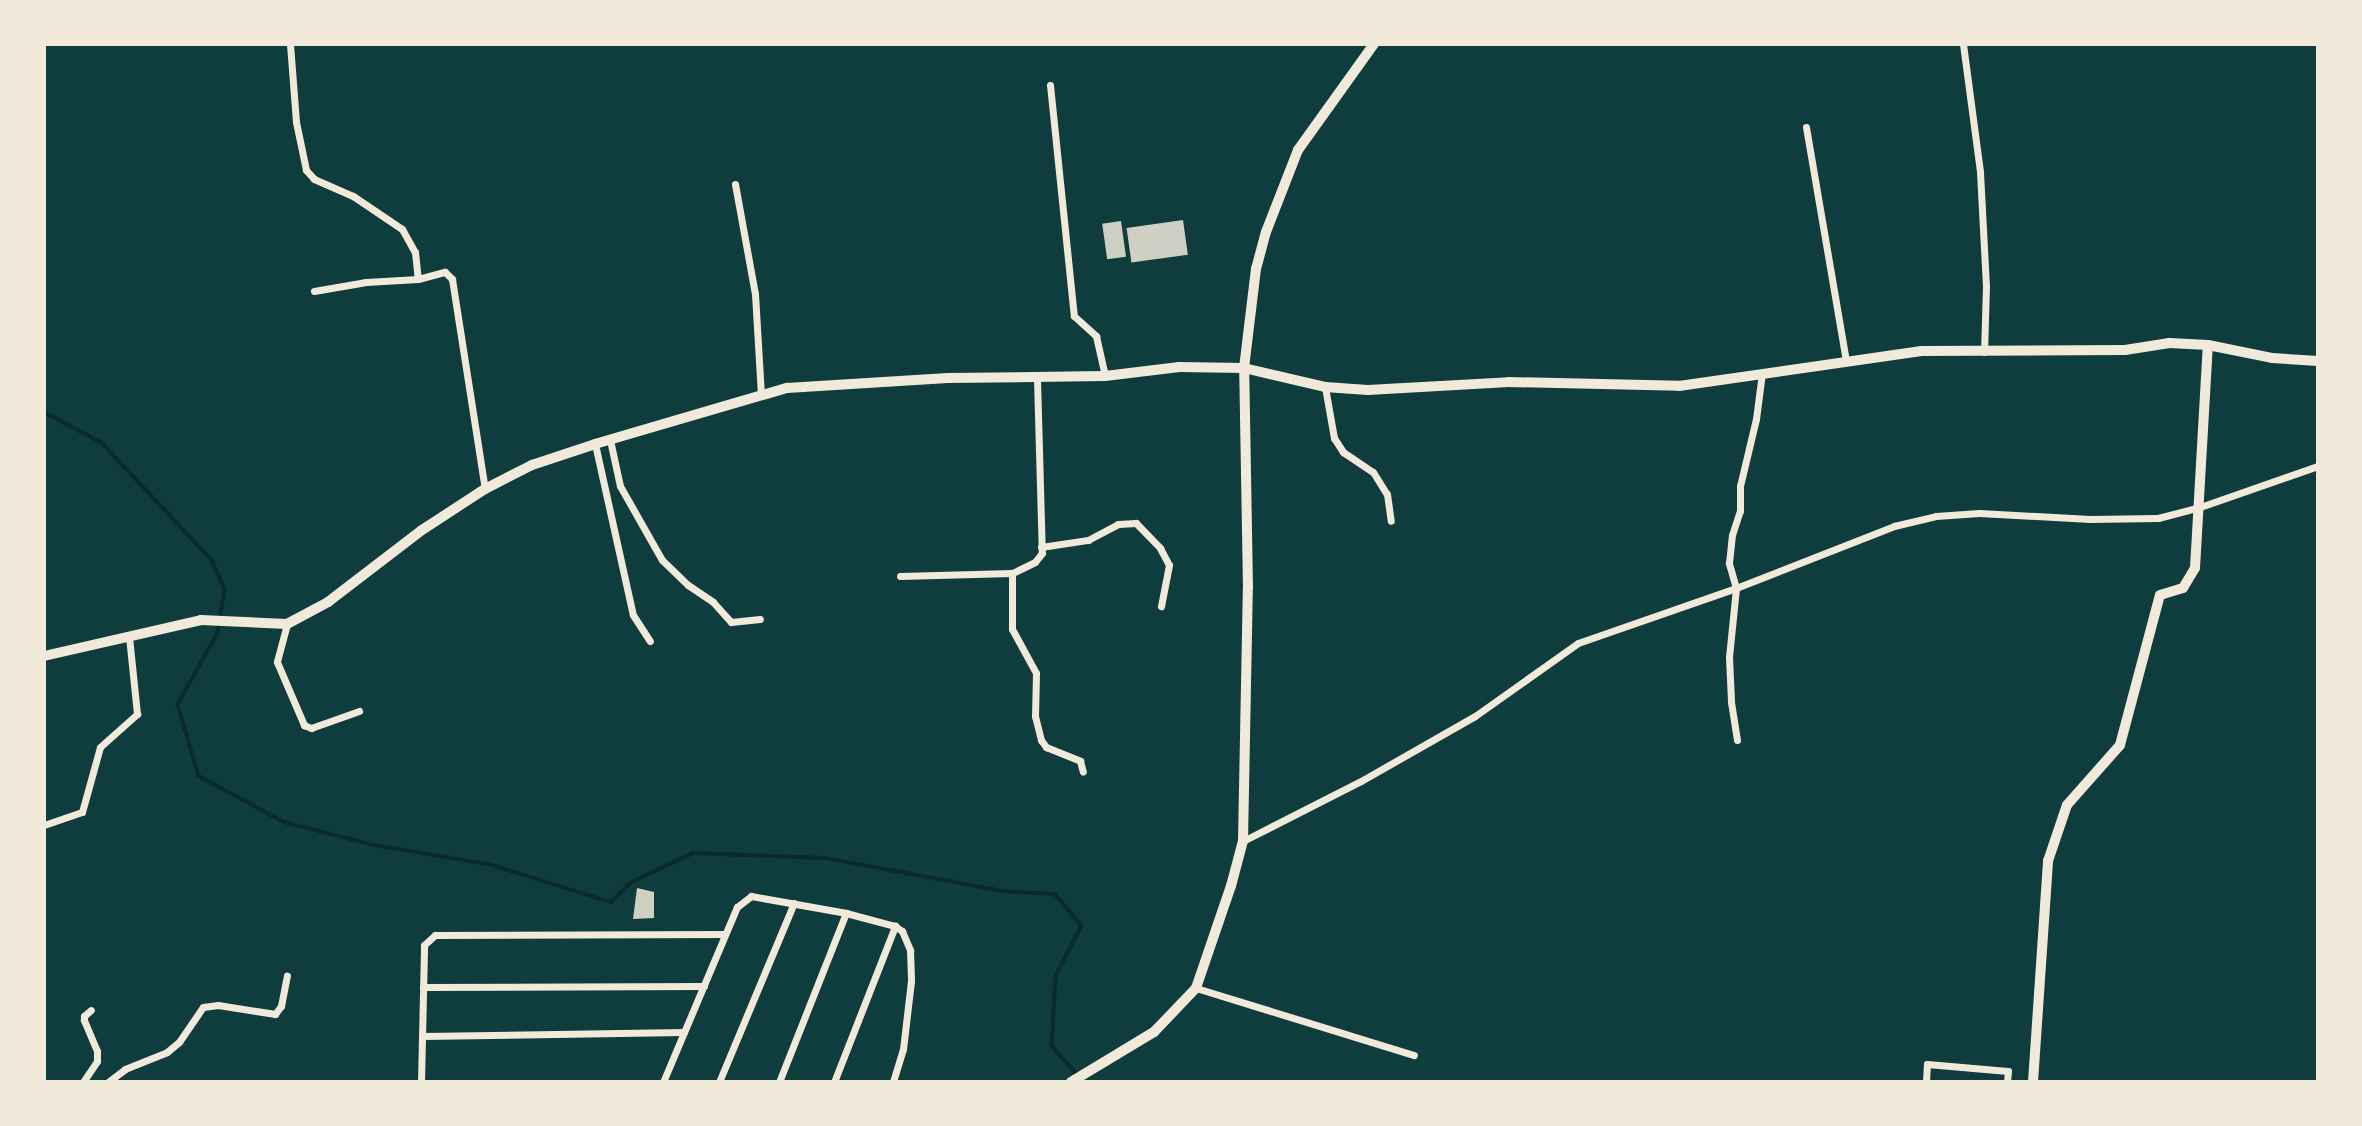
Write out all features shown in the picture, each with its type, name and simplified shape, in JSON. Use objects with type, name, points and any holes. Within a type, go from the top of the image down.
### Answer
[{"type":"street","points":[[290,44],[296,122],[306,170],[314,178],[353,196],[402,229],[415,252],[418,279]]},
{"type":"street","points":[[1072,1081],[1154,1032],[1196,988],[1218,927],[1243,841],[1248,588],[1244,368],[1256,269],[1266,232],[1298,150],[1374,44]]},
{"type":"street","points":[[1963,44],[1980,172],[1986,286],[1984,352]]},
{"type":"street","points":[[1051,85],[1074,316],[1096,336],[1105,376]]},
{"type":"street","points":[[1805,127],[1846,361]]},
{"type":"street","points":[[735,184],[756,304],[761,396]]},
{"type":"street","points":[[314,291],[366,282],[418,279],[445,272],[452,279],[485,489]]},
{"type":"street","points":[[44,656],[215,620],[287,624],[328,602],[422,530],[485,489],[532,465],[787,388],[837,383],[1105,376],[1169,368],[1244,368],[1325,387],[1368,390],[1509,382],[1679,386],[1921,351],[2125,350],[2169,343],[2208,345],[2272,358],[2318,361]]},
{"type":"street","points":[[2033,1082],[2048,862],[2067,805],[2120,745],[2160,595],[2183,588],[2195,568],[2208,345]]},
{"type":"street","points":[[1737,740],[1731,701],[1730,657],[1736,588],[1729,563],[1732,535],[1740,511],[1740,486],[1756,419],[1762,373]]},
{"type":"street","points":[[900,576],[1012,573],[1040,559],[1037,379]]},
{"type":"street","points":[[1325,387],[1334,438],[1343,452],[1373,472],[1387,494],[1391,521]]},
{"type":"street","points":[[610,440],[620,486],[662,560],[688,585],[713,601],[731,622],[760,620]]},
{"type":"street","points":[[595,444],[633,615],[650,641]]},
{"type":"street","points":[[1243,841],[1361,781],[1475,716],[1578,643],[1736,588],[1894,526],[1936,516],[1979,513],[2090,519],[2158,518],[2200,507],[2318,466]]},
{"type":"street","points":[[1041,547],[1088,540],[1118,524],[1136,523],[1160,548],[1169,565],[1161,606]]},
{"type":"street","points":[[1012,573],[1012,629],[1036,673],[1035,716],[1041,740],[1045,747],[1080,761],[1083,772]]},
{"type":"street","points":[[287,624],[277,662],[304,725],[311,728],[359,711]]},
{"type":"street","points":[[44,825],[82,812],[100,747],[137,714],[129,637]]},
{"type":"street","points":[[663,1082],[737,907],[746,897],[757,896],[895,926],[907,938],[911,981],[903,1049],[893,1082]]},
{"type":"street","points":[[719,1082],[794,903]]},
{"type":"street","points":[[779,1082],[846,914]]},
{"type":"street","points":[[834,1082],[895,926]]},
{"type":"street","points":[[421,1082],[424,945],[430,938],[440,934],[725,934]]},
{"type":"street","points":[[108,1082],[125,1069],[167,1052],[179,1042],[202,1007],[218,1005],[275,1014],[281,1006],[287,976]]},
{"type":"street","points":[[423,987],[704,986]]},
{"type":"street","points":[[1196,988],[1413,1055]]},
{"type":"street","points":[[83,1082],[97,1061],[97,1051],[84,1020],[84,1016],[91,1010]]},
{"type":"street","points":[[422,1036],[684,1032]]},
{"type":"street","points":[[1926,1082],[1927,1063],[2008,1071],[2007,1082]]},
{"type":"building","points":[[1183,220],[1188,255],[1131,263],[1127,228]]},
{"type":"building","points":[[1121,221],[1126,257],[1107,259],[1102,224]]},
{"type":"building","points":[[637,888],[654,892],[654,918],[633,919]]},
{"type":"waterway","points":[[44,412],[102,443],[212,560],[225,589],[218,633],[178,705],[199,776],[284,822],[374,845],[492,865],[611,902],[632,882],[693,853],[825,858],[1003,891],[1055,894],[1082,926],[1056,976],[1052,1046],[1084,1082]]}]
